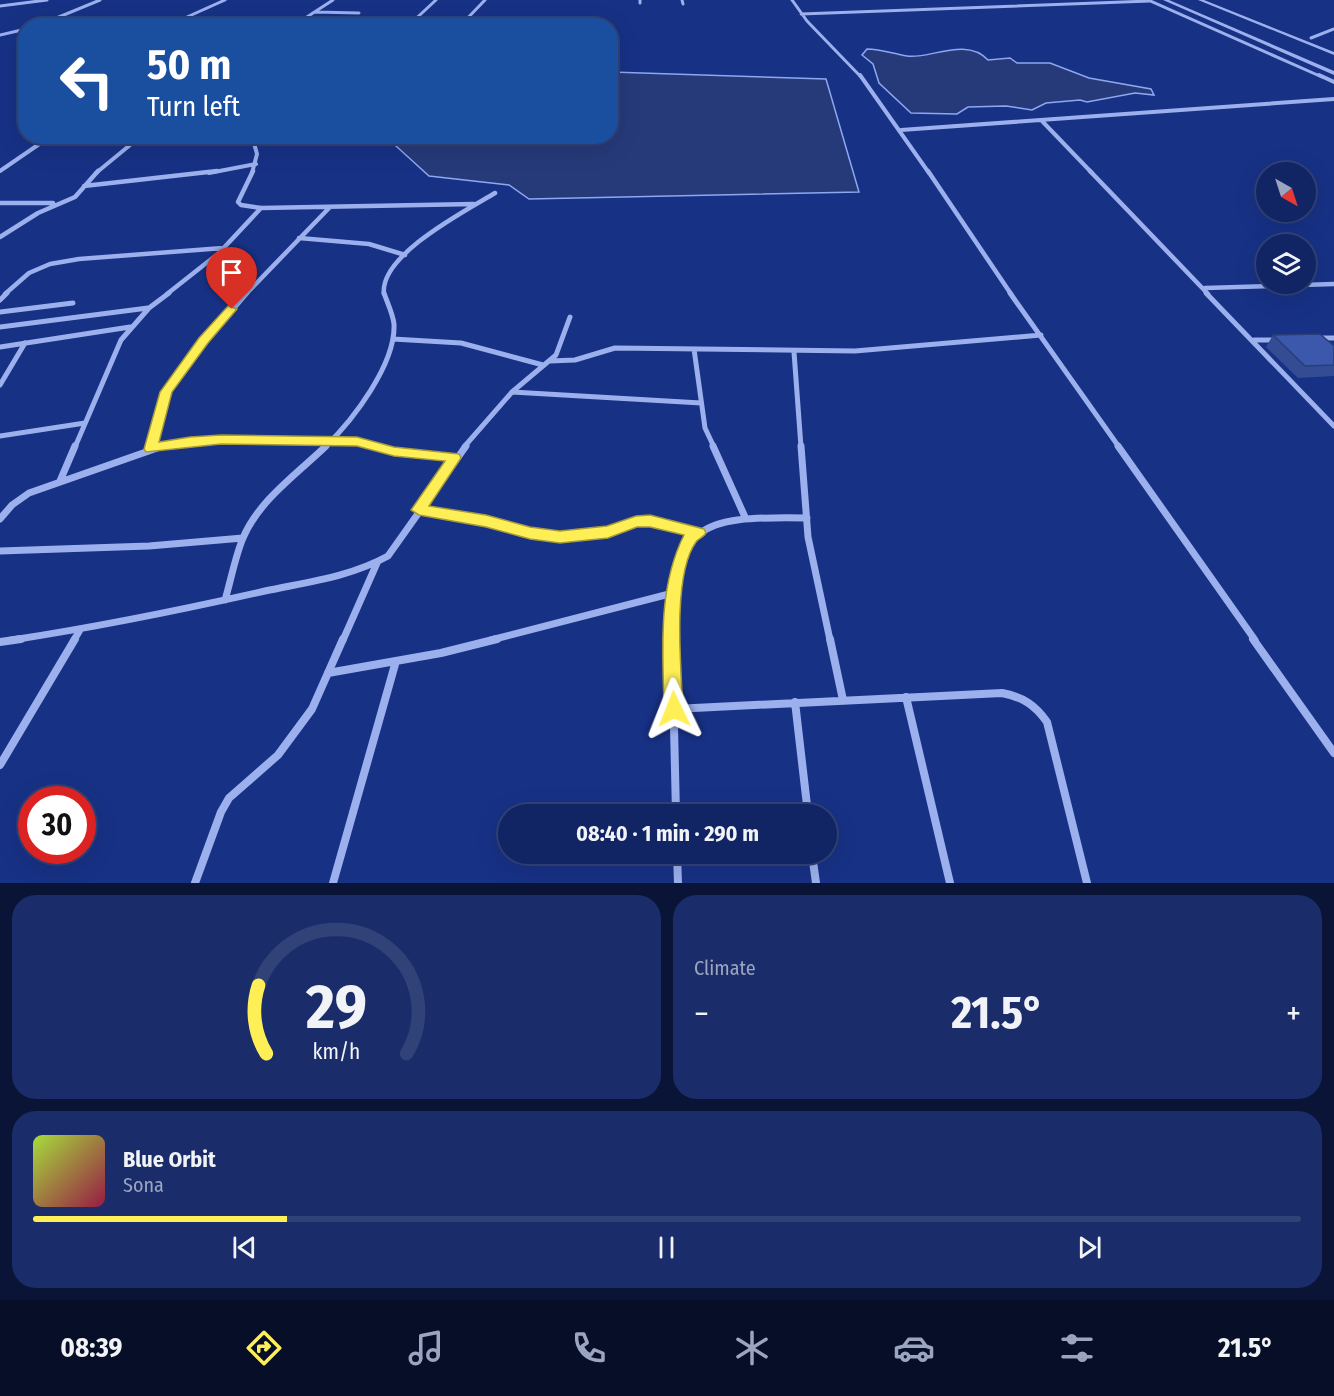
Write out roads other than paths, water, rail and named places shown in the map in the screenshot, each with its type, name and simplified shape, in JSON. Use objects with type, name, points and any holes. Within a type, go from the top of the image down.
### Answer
[{"type":"street","points":[[0,6],[47,0]]},
{"type":"street","points":[[55,18],[100,0]]},
{"type":"street","points":[[185,18],[225,0]]},
{"type":"street","points":[[306,18],[333,0]]},
{"type":"street","points":[[417,18],[436,0]]},
{"type":"street","points":[[468,18],[485,0]]},
{"type":"street","points":[[792,0],[801,14],[860,75],[901,130],[957,219],[1334,753]]},
{"type":"street","points":[[1101,0],[1107,3]]},
{"type":"street","points":[[801,14],[1149,0],[1334,82]]},
{"type":"street","points":[[1165,0],[1334,73]]},
{"type":"street","points":[[1200,0],[1334,54]]},
{"type":"street","points":[[315,12],[359,14]]},
{"type":"street","points":[[1311,38],[1334,29]]},
{"type":"street","points":[[0,33],[18,31]]},
{"type":"street","points":[[901,130],[1334,99]]},
{"type":"street","points":[[1042,121],[1333,425]]},
{"type":"street","points":[[0,171],[39,144]]},
{"type":"street","points":[[0,237],[58,203],[75,197],[114,157],[131,144]]},
{"type":"street","points":[[255,144],[256,164],[249,183],[238,202],[241,205],[261,208],[477,204]]},
{"type":"street","points":[[84,186],[193,176],[256,164]]},
{"type":"street","points":[[225,600],[243,538],[252,521],[270,500],[335,439],[362,403],[386,362],[393,339],[394,322],[383,291],[391,272],[405,255],[431,233],[495,193]]},
{"type":"street","points":[[0,203],[58,203]]},
{"type":"street","points":[[151,449],[166,392],[177,375],[260,277],[331,206]]},
{"type":"street","points":[[60,481],[115,352],[131,327],[149,308],[224,248],[261,208]]},
{"type":"street","points":[[299,238],[369,244],[405,255]]},
{"type":"street","points":[[0,300],[16,282],[28,273],[50,264],[224,248]]},
{"type":"street","points":[[1204,288],[1334,284]]},
{"type":"street","points":[[0,312],[73,303]]},
{"type":"street","points":[[0,327],[149,308]]},
{"type":"street","points":[[0,642],[80,630],[225,600],[377,563],[388,556],[454,458],[512,392],[560,349],[570,316]]},
{"type":"street","points":[[0,347],[131,327]]},
{"type":"street","points":[[393,339],[461,343],[546,363],[575,360],[606,349],[855,351],[1041,335]]},
{"type":"street","points":[[1311,338],[1334,338]]},
{"type":"street","points":[[1254,340],[1288,339]]},
{"type":"street","points":[[0,385],[25,343]]},
{"type":"street","points":[[694,349],[708,435],[745,517]]},
{"type":"street","points":[[794,352],[808,537],[843,700]]},
{"type":"street","points":[[512,392],[701,403]]},
{"type":"street","points":[[0,436],[85,423]]},
{"type":"street","points":[[0,519],[12,505],[29,493],[151,449],[190,441],[335,439],[357,441],[394,451],[454,458]]},
{"type":"street","points":[[419,510],[560,537],[608,532],[636,521],[650,521],[698,533]]},
{"type":"street","points":[[676,804],[671,635],[676,574],[690,538],[728,519],[807,518]]},
{"type":"street","points":[[0,550],[149,546],[243,538]]},
{"type":"street","points":[[195,883],[221,812],[229,798],[278,755],[312,710],[377,563]]},
{"type":"street","points":[[328,673],[441,653],[674,593]]},
{"type":"street","points":[[0,765],[80,630]]},
{"type":"street","points":[[333,883],[396,661]]},
{"type":"street","points":[[674,709],[1002,693],[1020,695],[1036,705],[1047,722],[1087,883]]},
{"type":"street","points":[[906,697],[950,883]]},
{"type":"street","points":[[795,702],[807,804]]},
{"type":"street","points":[[677,864],[678,883]]},
{"type":"street","points":[[813,864],[816,883]]},
{"type":"water","points":[[867,49],[907,56],[958,49],[969,50],[979,53],[988,60],[1010,58],[1017,63],[1050,63],[1089,78],[1151,89],[1154,95],[1135,93],[1087,102],[1080,100],[1046,103],[1032,110],[1006,106],[968,107],[957,114],[911,113],[879,83],[873,64],[862,55]]},
{"type":"water","points":[[618,72],[826,79],[859,192],[529,199],[509,185],[429,176],[396,146],[400,144],[618,144]]}]
